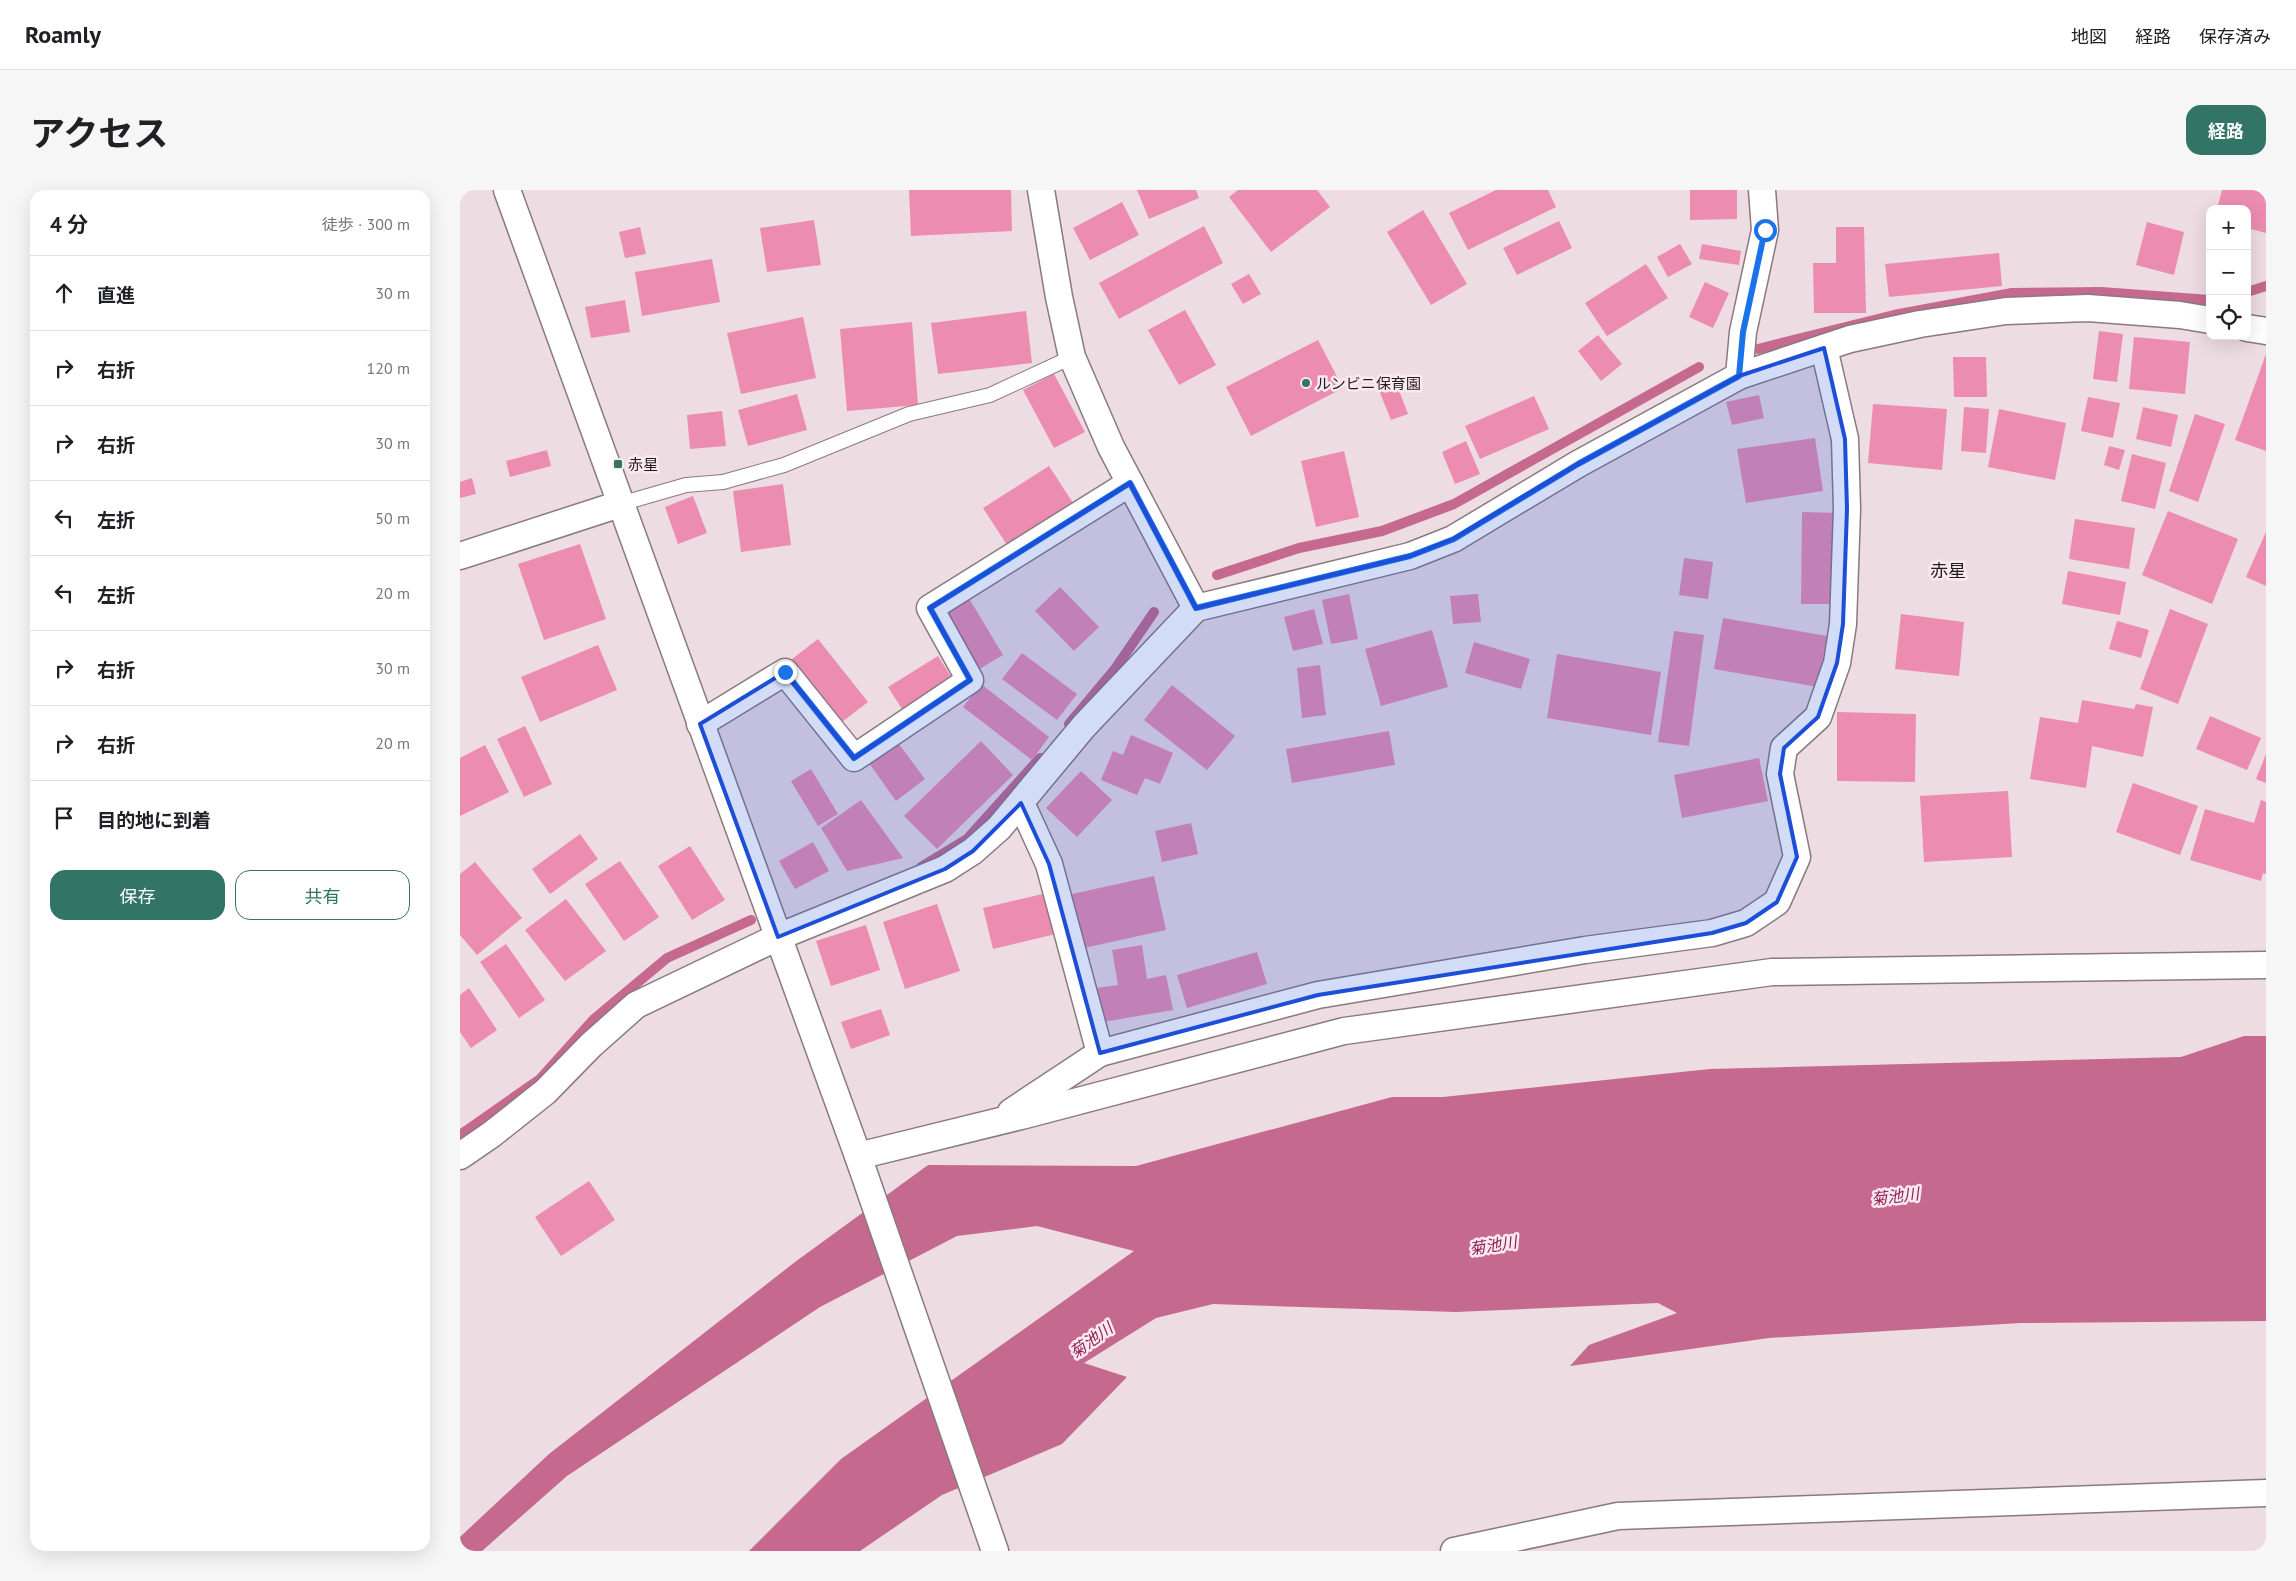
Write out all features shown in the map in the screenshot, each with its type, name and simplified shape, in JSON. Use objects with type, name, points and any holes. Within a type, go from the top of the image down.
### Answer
[{"type":"street","points":[[507,190],[858,1156],[995,1551]]},
{"type":"street","points":[[1041,190],[1059,297],[1072,357],[1111,447],[1196,608]]},
{"type":"street","points":[[1739,376],[1743,332],[1765,230],[1762,190]]},
{"type":"street","points":[[460,1156],[492,1134],[545,1092],[591,1045],[636,1006],[778,937],[944,870],[973,851],[1000,828],[1084,726],[1196,608],[1410,556],[1454,539],[1578,464],[1739,376],[1850,339],[1920,324],[2006,311],[2088,308],[2180,315],[2206,319]]},
{"type":"street","points":[[2251,329],[2266,331]]},
{"type":"street","points":[[996,1123],[1100,1053],[1318,995],[1585,950],[1712,933],[1746,923],[1776,902],[1797,856],[1780,774],[1784,748],[1818,717],[1837,663],[1843,624],[1847,509],[1845,439],[1824,348]]},
{"type":"street","points":[[700,724],[785,672],[854,758],[970,680],[930,608],[1130,483]]},
{"type":"street","points":[[460,556],[620,504]]},
{"type":"street","points":[[1021,803],[1049,864],[1100,1053]]},
{"type":"street","points":[[858,1156],[996,1123],[1344,1031],[1772,972],[2266,965]]},
{"type":"street","points":[[1454,1551],[1618,1516],[2266,1493]]},
{"type":"lane","points":[[620,504],[686,485],[723,482],[784,465],[909,414],[990,395],[1072,357]]},
{"type":"highlighted area","points":[[1824,348],[1845,439],[1847,509],[1843,624],[1837,663],[1818,717],[1784,748],[1780,774],[1797,857],[1777,902],[1746,923],[1712,933],[1318,995],[1100,1053],[1049,864],[1021,803],[973,851],[945,869],[778,937],[700,724],[785,672],[854,758],[970,680],[930,608],[1130,483],[1196,608],[1410,556],[1453,539],[1578,464],[1739,376]]},
{"type":"water","name":"菊池川","points":[[2244,1036],[2266,1036],[2266,1321],[2021,1323],[1769,1338],[1570,1366],[1589,1345],[1677,1313],[1658,1303],[1456,1312],[1213,1304],[1156,1318],[1084,1363],[1127,1377],[1062,1444],[942,1495],[860,1551],[749,1551],[841,1459],[1134,1251],[1037,1226],[957,1236],[820,1307],[567,1476],[482,1551],[460,1551],[460,1537],[549,1454],[795,1262],[928,1165],[1136,1166],[1392,1097],[1443,1097],[1710,1069],[2181,1057]]},
{"type":"building","points":[[909,190],[1011,190],[1012,231],[911,236]]},
{"type":"building","points":[[1137,190],[1196,190],[1199,198],[1149,219]]},
{"type":"building","points":[[1238,190],[1317,190],[1330,207],[1271,252],[1229,197]]},
{"type":"building","points":[[1496,190],[1548,190],[1556,207],[1468,250],[1449,213]]},
{"type":"building","points":[[1690,190],[1737,190],[1737,219],[1690,220]]},
{"type":"building","points":[[2222,190],[2266,190],[2266,233],[2251,229],[2251,205],[2218,205]]},
{"type":"building","points":[[1122,202],[1139,235],[1090,260],[1073,228]]},
{"type":"building","points":[[1423,210],[1467,284],[1431,305],[1387,232]]},
{"type":"building","points":[[814,220],[821,265],[767,272],[760,228]]},
{"type":"building","points":[[1559,221],[1572,248],[1517,275],[1503,248]]},
{"type":"building","points":[[2147,222],[2184,232],[2174,275],[2136,265]]},
{"type":"building","points":[[1204,226],[1223,263],[1119,319],[1099,283]]},
{"type":"building","points":[[640,227],[646,254],[625,258],[619,232]]},
{"type":"building","points":[[1836,227],[1864,227],[1866,313],[1814,313],[1813,263],[1836,263]]},
{"type":"building","points":[[1680,244],[1692,264],[1668,277],[1657,257]]},
{"type":"building","points":[[1702,244],[1741,251],[1739,265],[1699,259]]},
{"type":"building","points":[[1999,253],[2002,286],[1889,297],[1885,264]]},
{"type":"building","points":[[712,259],[720,302],[642,316],[635,272]]},
{"type":"building","points":[[1646,264],[1668,298],[1607,336],[1585,303]]},
{"type":"building","points":[[1249,274],[1261,294],[1243,304],[1231,284]]},
{"type":"building","points":[[1705,282],[1729,293],[1713,328],[1689,317]]},
{"type":"building","points":[[625,300],[630,332],[591,338],[585,307]]},
{"type":"building","points":[[1185,310],[1216,365],[1179,385],[1148,330]]},
{"type":"building","points":[[1026,311],[1032,363],[938,374],[931,323]]},
{"type":"building","points":[[803,317],[816,378],[741,394],[727,333]]},
{"type":"building","points":[[912,322],[918,405],[847,411],[840,329]]},
{"type":"building","points":[[2099,331],[2123,334],[2117,382],[2093,379]]},
{"type":"building","points":[[1598,335],[1622,364],[1601,381],[1578,351]]},
{"type":"building","points":[[2134,337],[2190,342],[2185,394],[2129,389]]},
{"type":"building","points":[[1318,340],[1343,388],[1251,436],[1226,387]]},
{"type":"building","points":[[2266,354],[2266,451],[2235,440]]},
{"type":"building","points":[[1953,357],[1986,357],[1987,397],[1954,397]]},
{"type":"building","points":[[1054,374],[1085,432],[1054,448],[1023,390]]},
{"type":"building","points":[[1394,377],[1408,414],[1391,420],[1376,383]]},
{"type":"building","points":[[797,394],[807,430],[748,446],[738,410]]},
{"type":"building","points":[[1759,395],[1764,418],[1732,425],[1726,402]]},
{"type":"building","points":[[1534,396],[1549,429],[1480,459],[1465,426]]},
{"type":"building","points":[[2088,397],[2120,403],[2113,438],[2081,431]]},
{"type":"building","points":[[1873,404],[1947,409],[1942,470],[1868,463]]},
{"type":"building","points":[[1964,407],[1989,409],[1986,453],[1961,451]]},
{"type":"building","points":[[2143,407],[2178,415],[2171,447],[2136,439]]},
{"type":"building","points":[[1999,409],[2066,423],[2055,480],[1988,467]]},
{"type":"building","points":[[722,411],[726,446],[690,449],[687,415]]},
{"type":"building","points":[[2195,414],[2225,424],[2198,502],[2169,491]]},
{"type":"building","points":[[1815,438],[1823,491],[1746,503],[1737,449]]},
{"type":"building","points":[[1466,441],[1480,474],[1455,484],[1442,452]]},
{"type":"building","points":[[2109,446],[2125,450],[2119,470],[2104,465]]},
{"type":"building","points":[[547,450],[551,466],[510,477],[506,461]]},
{"type":"building","points":[[1344,451],[1359,517],[1316,527],[1301,461]]},
{"type":"building","points":[[2132,454],[2166,463],[2155,509],[2121,501]]},
{"type":"building","points":[[1049,466],[1075,506],[1009,548],[983,508]]},
{"type":"building","points":[[472,478],[476,494],[460,498],[460,482]]},
{"type":"building","points":[[783,484],[791,545],[741,552],[733,491]]},
{"type":"building","points":[[693,496],[707,533],[678,544],[665,507]]},
{"type":"building","points":[[2168,511],[2238,539],[2212,604],[2142,575]]},
{"type":"building","points":[[1802,512],[1841,513],[1840,604],[1801,604]]},
{"type":"building","points":[[2075,519],[2135,528],[2129,569],[2069,559]]},
{"type":"building","points":[[2266,532],[2266,586],[2246,577]]},
{"type":"building","points":[[580,544],[606,619],[544,640],[518,564]]},
{"type":"building","points":[[1684,558],[1713,562],[1708,599],[1679,595]]},
{"type":"building","points":[[2068,571],[2126,582],[2120,615],[2062,604]]},
{"type":"building","points":[[1060,587],[1099,627],[1074,651],[1035,611]]},
{"type":"building","points":[[1349,594],[1358,639],[1331,644],[1322,600]]},
{"type":"building","points":[[1478,594],[1481,622],[1453,624],[1450,596]]},
{"type":"building","points":[[967,595],[1003,655],[976,671],[940,611]]},
{"type":"building","points":[[1314,609],[1323,644],[1293,651],[1284,617]]},
{"type":"building","points":[[2170,609],[2208,624],[2178,704],[2140,689]]},
{"type":"building","points":[[1901,614],[1964,622],[1959,676],[1895,669]]},
{"type":"building","points":[[1723,618],[1827,636],[1818,687],[1714,669]]},
{"type":"building","points":[[2117,621],[2149,630],[2141,658],[2109,649]]},
{"type":"building","points":[[1432,630],[1448,687],[1381,706],[1365,649]]},
{"type":"building","points":[[1674,631],[1704,635],[1689,746],[1658,742]]},
{"type":"building","points":[[818,639],[868,702],[842,722],[792,659]]},
{"type":"building","points":[[1474,642],[1530,659],[1521,689],[1465,673]]},
{"type":"building","points":[[598,645],[617,690],[540,722],[521,677]]},
{"type":"building","points":[[1022,653],[1077,694],[1057,720],[1002,679]]},
{"type":"building","points":[[1557,654],[1661,672],[1651,735],[1547,718]]},
{"type":"building","points":[[938,656],[957,686],[907,717],[888,687]]},
{"type":"building","points":[[1320,665],[1326,715],[1302,718],[1297,668]]},
{"type":"building","points":[[981,684],[1049,737],[1032,760],[963,707]]},
{"type":"building","points":[[1172,685],[1235,736],[1207,770],[1144,720]]},
{"type":"building","points":[[2082,700],[2134,709],[2136,704],[2153,707],[2143,757],[2092,746],[2086,788],[2030,779],[2040,717],[2078,723]]},
{"type":"building","points":[[1837,712],[1916,714],[1915,782],[1837,781]]},
{"type":"building","points":[[2210,716],[2261,738],[2247,770],[2196,749]]},
{"type":"building","points":[[525,726],[552,784],[524,797],[497,739]]},
{"type":"building","points":[[1389,731],[1395,765],[1292,783],[1286,749]]},
{"type":"building","points":[[1131,735],[1173,753],[1160,784],[1145,778],[1137,795],[1101,780],[1113,751],[1123,755]]},
{"type":"building","points":[[893,736],[925,779],[896,801],[864,756]]},
{"type":"building","points":[[981,741],[1013,775],[937,849],[904,816]]},
{"type":"building","points":[[485,745],[509,792],[460,816],[460,758]]},
{"type":"building","points":[[2266,754],[2266,783],[2256,779]]},
{"type":"building","points":[[1759,758],[1768,801],[1682,818],[1674,775]]},
{"type":"building","points":[[811,769],[838,814],[818,826],[791,781]]},
{"type":"building","points":[[1081,771],[1112,800],[1077,837],[1046,808]]},
{"type":"building","points":[[2133,783],[2198,806],[2180,855],[2116,832]]},
{"type":"building","points":[[2008,791],[2012,857],[1924,862],[1920,796]]},
{"type":"building","points":[[861,800],[903,858],[847,871],[821,828]]},
{"type":"building","points":[[2261,800],[2266,802],[2266,874],[2263,873],[2261,881],[2190,860],[2205,809],[2254,823]]},
{"type":"building","points":[[1191,823],[1198,854],[1162,862],[1155,831]]},
{"type":"building","points":[[580,834],[598,859],[550,894],[532,869]]},
{"type":"building","points":[[813,842],[829,871],[795,889],[779,861]]},
{"type":"building","points":[[690,846],[725,900],[692,920],[658,866]]},
{"type":"building","points":[[620,861],[659,917],[624,941],[585,884]]},
{"type":"building","points":[[475,862],[522,918],[477,955],[460,935],[460,874]]},
{"type":"building","points":[[1154,876],[1166,930],[1084,948],[1072,894]]},
{"type":"building","points":[[1051,892],[1060,933],[993,949],[983,908]]},
{"type":"building","points":[[566,899],[606,951],[565,981],[525,930]]},
{"type":"building","points":[[937,904],[960,971],[905,989],[883,922]]},
{"type":"building","points":[[866,925],[880,970],[831,986],[816,941]]},
{"type":"building","points":[[506,944],[545,1000],[519,1018],[480,962]]},
{"type":"building","points":[[1142,945],[1147,979],[1166,975],[1173,1010],[1103,1022],[1097,988],[1118,985],[1112,950]]},
{"type":"building","points":[[1257,952],[1267,984],[1187,1008],[1177,975]]},
{"type":"building","points":[[469,988],[497,1030],[471,1048],[460,1032],[460,995]]},
{"type":"building","points":[[881,1009],[890,1035],[851,1049],[841,1022]]},
{"type":"building","points":[[589,1181],[615,1220],[561,1256],[535,1217]]},
{"type":"waterway","points":[[2251,291],[2266,286]]},
{"type":"waterway","points":[[1758,349],[1894,315],[2012,293],[2101,292],[2206,300]]},
{"type":"waterway","points":[[1217,575],[1299,548],[1382,531],[1454,504],[1699,367]]},
{"type":"waterway","points":[[1069,724],[1115,669],[1154,612]]},
{"type":"waterway","points":[[921,867],[967,839],[1040,758]]},
{"type":"waterway","points":[[460,1135],[540,1079],[594,1019],[667,958],[751,920]]},
{"type":"place","name":"ルンビニ保育園","points":[[1306,383]]},
{"type":"place","name":"赤星","points":[[618,464]]},
{"type":"district","name":"赤星","points":[[1948,570]]},
{"type":"route","points":[[785,672],[854,758],[970,680],[930,608],[1130,483],[1196,608],[1410,556],[1454,539],[1578,464],[1739,376],[1743,332],[1762,255],[1765,230]]}]
